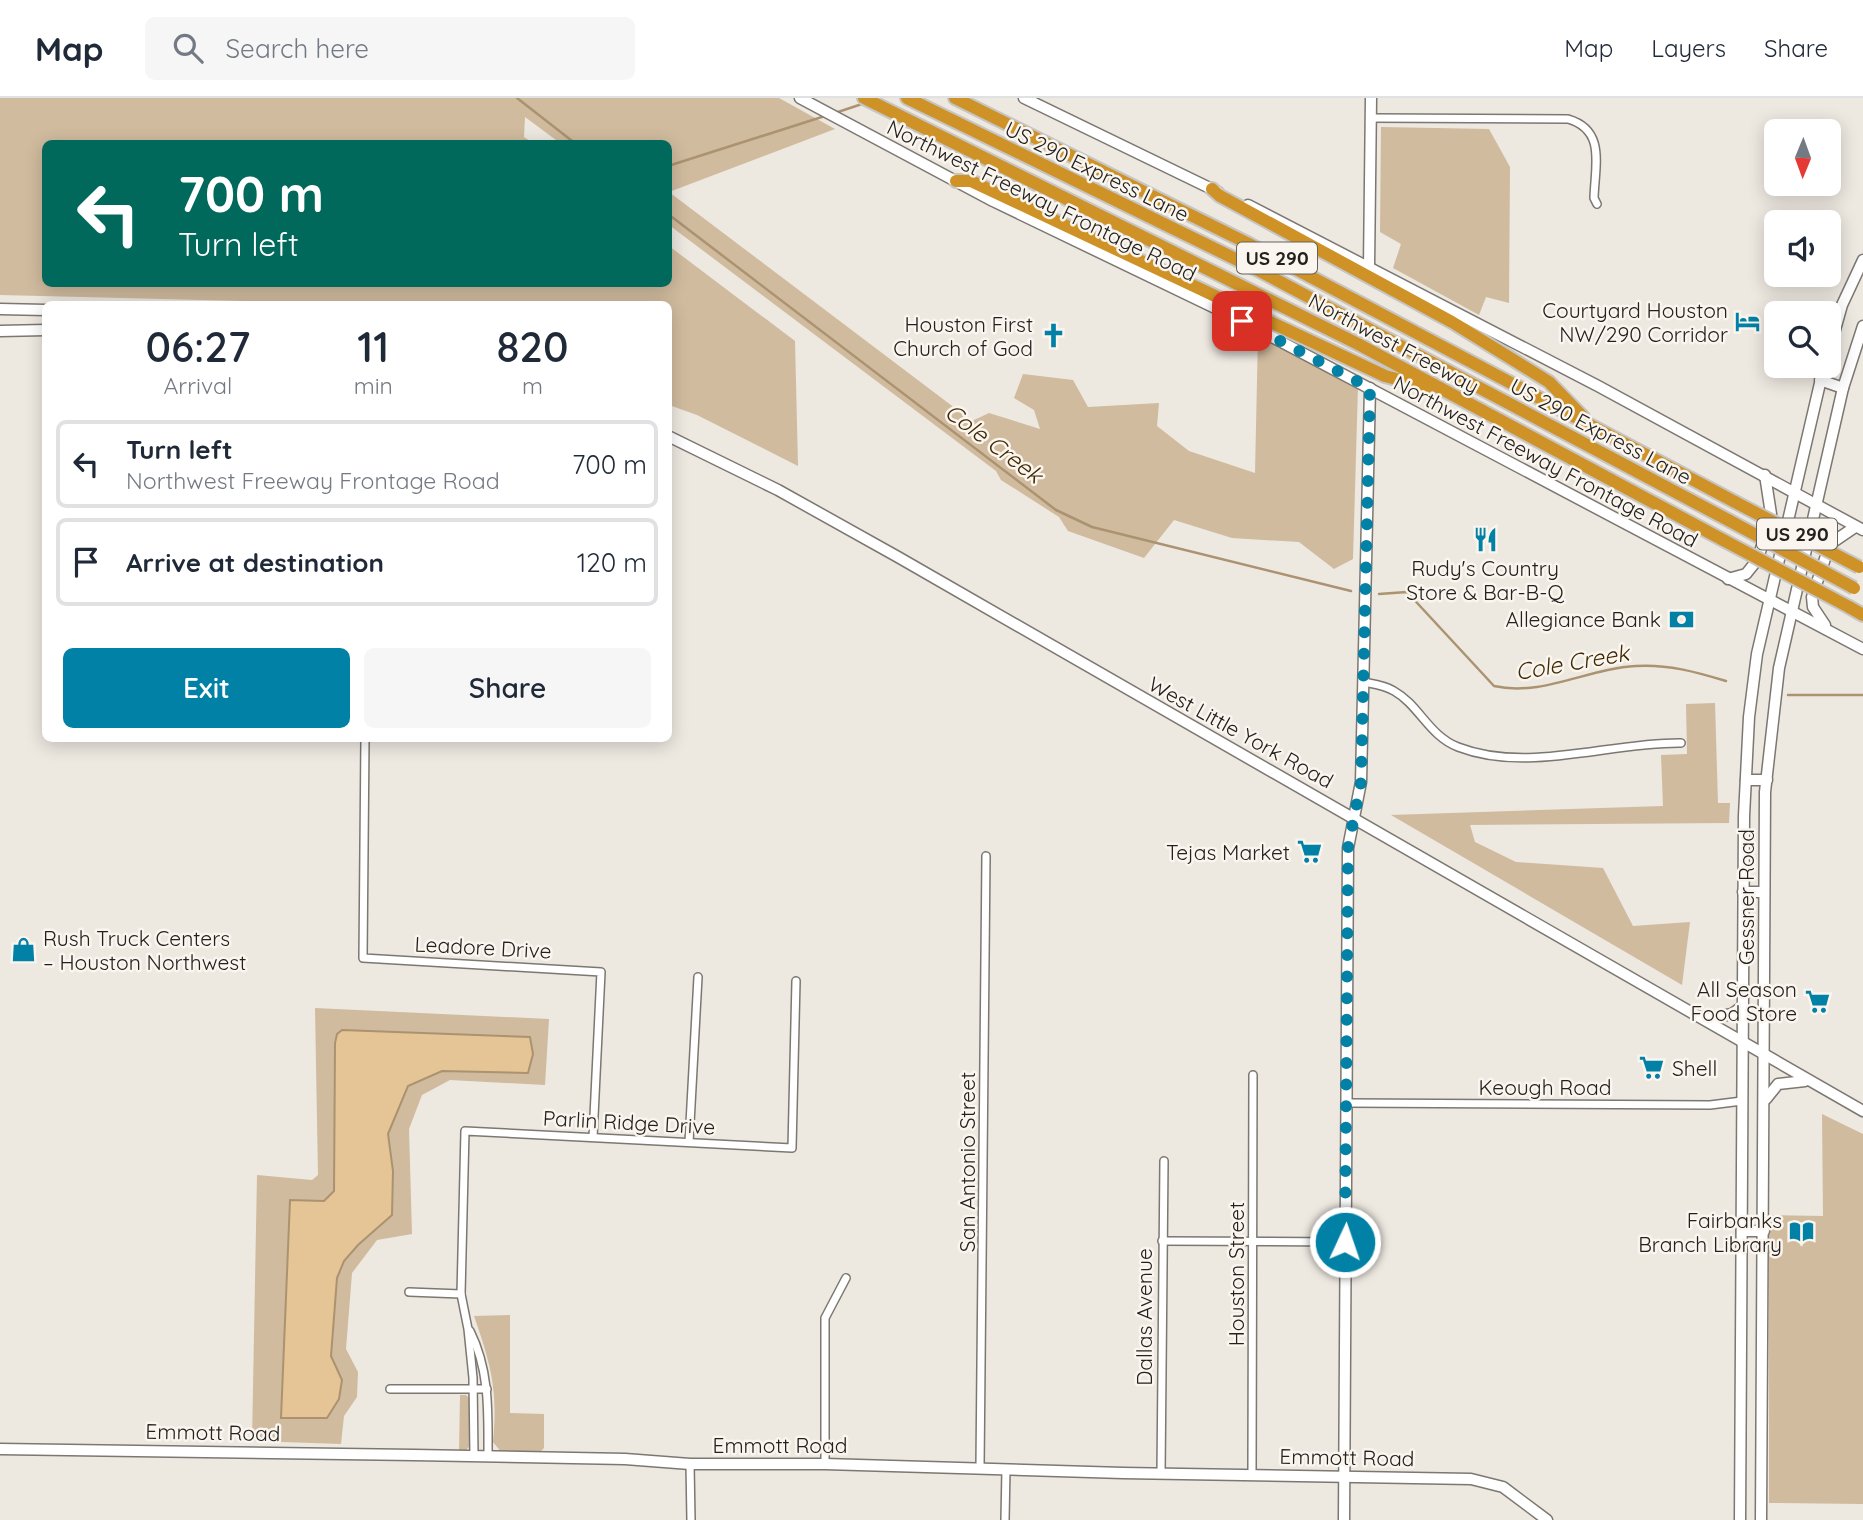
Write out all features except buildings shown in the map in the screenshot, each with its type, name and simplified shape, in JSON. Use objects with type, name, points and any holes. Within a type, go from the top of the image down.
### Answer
[{"type":"highway","name":"Northwest Freeway","points":[[864,98],[1345,338],[1863,615]]},
{"type":"highway","name":"Northwest Freeway","points":[[956,98],[1261,250],[1861,568]]},
{"type":"highway","name":"US 290 Express Lane","points":[[913,101],[1256,269],[1859,590]]},
{"type":"highway","points":[[956,181],[971,181],[1385,376],[1444,391]]},
{"type":"highway","points":[[1212,189],[1220,196],[1452,322],[1549,382],[1593,427]]},
{"type":"main road","name":"Northwest Freeway Frontage Road","points":[[800,98],[956,181],[1209,304],[1863,649]]},
{"type":"main road","points":[[1024,98],[1369,267],[1765,475],[1859,528]]},
{"type":"main road","points":[[1369,267],[1371,98]]},
{"type":"main road","points":[[1841,309],[1863,260]]},
{"type":"main road","points":[[0,309],[42,310]]},
{"type":"main road","name":"Gessner Road","points":[[1761,1520],[1767,780],[1779,668],[1843,388],[1863,326]]},
{"type":"main road","points":[[0,331],[42,330]]},
{"type":"main road","points":[[1820,380],[1843,388]]},
{"type":"main road","name":"Gessner Road","points":[[1741,1520],[1742,1041],[1746,780],[1757,654],[1820,380]]},
{"type":"main road","points":[[1344,1520],[1348,848],[1361,782],[1370,388]]},
{"type":"main road","name":"West Little York Road","points":[[672,438],[789,496],[1355,817],[1863,1111]]},
{"type":"main road","points":[[1728,579],[1746,574],[1758,559],[1771,514],[1765,475]]},
{"type":"main road","points":[[1832,632],[1819,618],[1812,597],[1830,544],[1859,528]]},
{"type":"main road","points":[[1746,780],[1767,780]]},
{"type":"main road","points":[[1744,892],[1765,892]]},
{"type":"main road","points":[[1706,1020],[1732,1014],[1743,1006]]},
{"type":"main road","points":[[1764,1103],[1778,1083],[1807,1081]]},
{"type":"main road","points":[[1742,1231],[1764,1231]]},
{"type":"main road","points":[[1743,1393],[1763,1393]]},
{"type":"main road","name":"Emmott Road","points":[[0,1449],[488,1456],[625,1459],[690,1464],[980,1467],[1161,1474],[1344,1475],[1483,1480],[1512,1492],[1547,1520]]},
{"type":"main road","points":[[1742,1486],[1763,1487]]},
{"type":"street","points":[[1371,118],[1568,119],[1581,123],[1591,131],[1595,143],[1594,198],[1597,204]]},
{"type":"street","points":[[1363,681],[1399,694],[1447,742],[1485,754],[1539,757],[1629,744],[1681,743]]},
{"type":"street","name":"Leadore Drive","points":[[365,742],[363,958],[601,972],[593,1137]]},
{"type":"street","name":"San Antonio Street","points":[[980,1467],[986,856]]},
{"type":"street","points":[[689,1142],[698,977]]},
{"type":"street","name":"Parlin Ridge Drive","points":[[461,1294],[465,1130],[792,1148],[796,981]]},
{"type":"street","name":"Houston Street","points":[[1252,1474],[1254,1075]]},
{"type":"street","name":"Keough Road","points":[[1348,1103],[1710,1105],[1742,1101]]},
{"type":"street","name":"Dallas Avenue","points":[[1161,1474],[1164,1161]]},
{"type":"street","points":[[1162,1241],[1345,1242]]},
{"type":"street","points":[[825,1464],[825,1318],[846,1278]]},
{"type":"street","points":[[409,1292],[461,1294],[468,1329],[474,1391],[474,1456]]},
{"type":"street","points":[[468,1329],[479,1349],[487,1389],[488,1456]]},
{"type":"street","points":[[390,1389],[487,1389]]},
{"type":"street","points":[[690,1464],[691,1520]]},
{"type":"street","points":[[1005,1520],[1006,1469]]},
{"type":"shaded area","points":[[0,98],[779,98],[835,129],[672,191],[672,140],[556,140],[525,117],[524,137],[528,140],[42,140],[42,287],[672,287],[672,248],[795,341],[798,466],[697,415],[672,406],[672,301],[244,301],[0,295]]},
{"type":"shaded area","points":[[1381,127],[1489,129],[1510,167],[1509,303],[1486,297],[1479,315],[1393,268],[1401,244],[1380,232]]},
{"type":"shaded area","points":[[672,194],[972,421],[989,413],[1040,429],[1034,410],[1014,398],[1023,374],[1073,380],[1088,407],[1159,403],[1157,426],[1189,451],[1255,473],[1258,335],[1358,386],[1353,559],[1334,569],[1299,542],[1232,538],[1174,520],[1144,558],[1068,531],[1059,517],[1001,480],[996,471],[672,227]]},
{"type":"shaded area","points":[[1715,703],[1718,803],[1730,803],[1729,823],[1470,825],[1475,842],[1516,862],[1603,868],[1633,926],[1690,922],[1682,985],[1391,815],[1663,806],[1661,755],[1687,754],[1686,704]]},
{"type":"shaded area","points":[[315,1008],[549,1019],[545,1085],[450,1080],[422,1095],[409,1129],[412,1234],[377,1240],[352,1273],[346,1349],[358,1372],[357,1397],[344,1416],[341,1444],[252,1441],[257,1175],[312,1180],[318,1175]]},
{"type":"shaded area","points":[[342,1030],[530,1037],[533,1054],[528,1073],[442,1071],[408,1086],[388,1134],[393,1171],[392,1215],[344,1261],[337,1278],[331,1356],[342,1380],[339,1399],[327,1418],[281,1418],[290,1200],[324,1201],[334,1191],[335,1043],[337,1034]]},
{"type":"shaded area","points":[[1822,1114],[1863,1134],[1863,1504],[1769,1503],[1769,1215],[1823,1216]]},
{"type":"shaded area","points":[[510,1315],[510,1413],[544,1414],[544,1448],[535,1457],[502,1453],[493,1442],[495,1407],[492,1378],[474,1316]]},
{"type":"shaded area","points":[[460,1395],[466,1395],[472,1401],[471,1445],[463,1453],[459,1452]]},
{"type":"waterway","name":"Cole Creek","points":[[517,98],[571,140]]},
{"type":"waterway","points":[[835,113],[865,103]]},
{"type":"waterway","points":[[672,165],[825,116]]},
{"type":"waterway","name":"Cole Creek","points":[[672,217],[1056,510],[1092,527],[1351,591]]},
{"type":"waterway","name":"Cole Creek","points":[[1379,594],[1407,592],[1494,686],[1530,688],[1636,666],[1682,669],[1726,681]]},
{"type":"waterway","name":"Cole Creek","points":[[1788,695],[1863,695]]},
{"type":"place","name":"Courtyard Houston NW/290 Corridor","points":[[1748,322]]},
{"type":"place","name":"Houston First Church of God","points":[[1053,336]]},
{"type":"place","name":"Rudy's Country Store & Bar-B-Q","points":[[1485,539]]},
{"type":"place","name":"Allegiance Bank","points":[[1681,619]]},
{"type":"place","name":"Tejas Market","points":[[1310,852]]},
{"type":"place","name":"Rush Truck Centers – Houston Northwest","points":[[23,950]]},
{"type":"place","name":"All Season Food Store","points":[[1817,1001]]},
{"type":"place","name":"Shell","points":[[1652,1068]]},
{"type":"place","name":"Fairbanks Branch Library","points":[[1802,1232]]},
{"type":"route","points":[[1242,321],[1370,388],[1367,425],[1361,782],[1348,848],[1348,1184],[1345,1242]]}]
